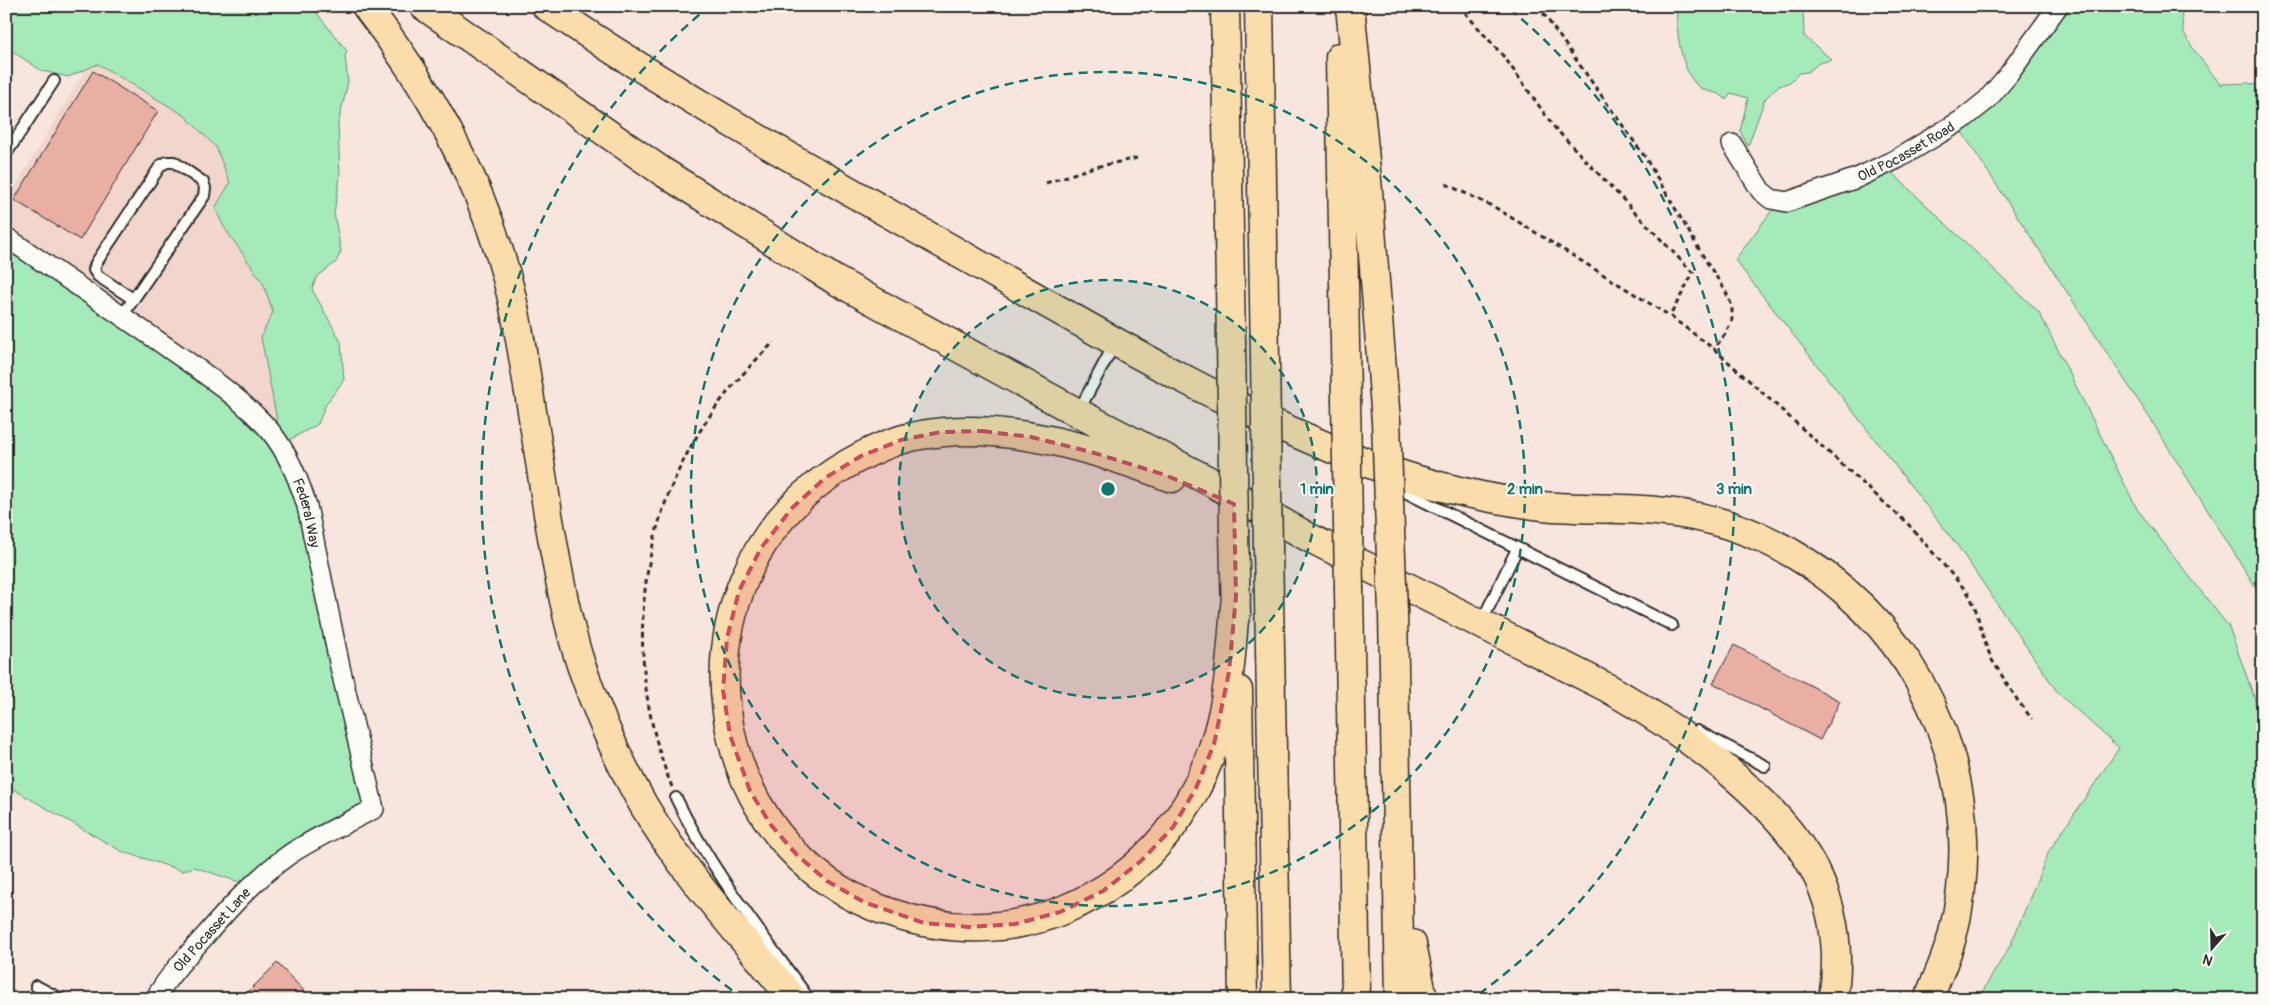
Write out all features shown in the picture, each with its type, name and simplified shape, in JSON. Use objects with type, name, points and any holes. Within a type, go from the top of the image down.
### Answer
[{"type":"highway","points":[[366,6],[403,55],[437,108],[466,165],[497,247],[515,315],[564,600],[580,662],[602,722],[630,780],[664,836],[702,888],[793,999]]},
{"type":"highway","points":[[424,6],[663,172],[794,256],[1078,413],[1215,484],[1308,536],[1580,673],[1637,704],[1690,740],[1745,785],[1791,832],[1813,866],[1830,911],[1837,957],[1833,999]]},
{"type":"highway","points":[[546,6],[665,83],[775,149],[1115,342],[1203,389],[1288,430],[1404,476],[1464,492],[1547,506],[1672,512],[1734,527],[1792,553],[1844,590],[1884,630],[1908,662],[1938,718],[1957,779],[1962,812],[1963,875],[1952,938],[1928,999]]},
{"type":"highway","points":[[1225,6],[1243,999]]},
{"type":"highway","points":[[1259,6],[1277,999]]},
{"type":"highway","points":[[1339,6],[1356,999]]},
{"type":"highway","points":[[1350,6],[1368,190],[1386,421],[1393,612],[1400,999]]},
{"type":"highway","points":[[1236,596],[1229,672],[1221,719],[1206,768],[1186,808],[1158,845],[1122,877],[1082,902],[1046,916],[992,927],[947,926],[903,917],[864,902],[827,881],[782,839],[750,791],[735,753],[726,713],[724,663],[732,614],[750,568],[775,527],[807,492],[843,466],[882,446],[921,435],[960,431],[998,432],[1031,437],[1091,452],[1165,475],[1308,536]]},
{"type":"highway","points":[[1396,799],[1410,933],[1423,999]]},
{"type":"street","name":"Old Pocasset Road","points":[[1732,144],[1761,191],[1771,199],[1787,202],[1857,178],[1897,160],[1962,120],[1987,100],[2009,74],[2058,6]]},
{"type":"street","name":"Federal Way","points":[[6,237],[194,366],[233,396],[263,423],[285,455],[302,488],[340,667],[374,809],[300,848],[275,866]]},
{"type":"street","name":"Old Pocasset Lane","points":[[155,999],[194,948],[241,895],[275,866]]},
{"type":"lane","points":[[6,154],[54,81]]},
{"type":"lane","points":[[122,316],[204,196],[205,188],[203,182],[174,162],[167,162],[161,165],[96,263],[94,270],[98,276],[133,299]]},
{"type":"lane","points":[[1078,413],[1115,342]]},
{"type":"lane","points":[[1203,389],[1517,549],[1672,625]]},
{"type":"lane","points":[[1481,624],[1517,549]]},
{"type":"lane","points":[[1580,673],[1765,766]]},
{"type":"lane","points":[[676,798],[708,859],[810,999]]},
{"type":"lane","points":[[36,986],[61,999]]},
{"type":"path","points":[[1459,6],[1505,58],[1554,127],[1692,273],[1670,316]]},
{"type":"path","points":[[1538,6],[1645,157],[1725,290],[1732,306],[1732,320],[1726,333],[1714,349]]},
{"type":"path","points":[[1046,183],[1091,168],[1137,158]]},
{"type":"path","points":[[1446,184],[1496,208],[1670,316],[1714,349],[1908,524],[1960,582],[1975,608],[1984,643],[1992,660],[2032,719]]},
{"type":"path","points":[[676,798],[659,749],[644,671],[642,616],[652,546],[665,502],[694,441],[723,398],[774,342]]},
{"type":"highlighted area","points":[[982,431],[1031,437],[1091,452],[1165,475],[1234,504],[1236,596],[1229,672],[1214,744],[1196,788],[1173,827],[1141,861],[1103,891],[1060,912],[1015,924],[969,927],[924,923],[864,902],[827,881],[797,855],[771,825],[750,791],[730,735],[723,690],[727,638],[739,591],[761,548],[792,508],[825,478],[861,456],[901,440],[941,432]]},
{"type":"shaded area","points":[[98,64],[184,115],[216,147],[230,183],[224,227],[263,283],[273,312],[261,337],[279,431],[6,239],[6,202],[86,69]]},
{"type":"green space","points":[[6,6],[311,6],[347,51],[345,56],[348,82],[338,124],[340,177],[334,213],[341,251],[336,262],[317,277],[312,289],[341,342],[344,380],[326,404],[318,424],[284,443],[279,431],[261,337],[273,312],[263,283],[224,227],[215,208],[230,183],[216,147],[184,115],[98,64],[68,77],[42,71],[6,47]]},
{"type":"green space","points":[[1677,6],[1803,6],[1804,36],[1832,60],[1819,63],[1808,72],[1799,73],[1790,82],[1777,87],[1765,99],[1748,146],[1740,131],[1748,98],[1731,93],[1726,100],[1720,95],[1702,89],[1693,80],[1680,49]]},
{"type":"green space","points":[[2057,6],[2181,6],[2183,31],[2194,50],[2220,84],[2248,83],[2263,87],[2263,599],[2151,420],[1956,123]]},
{"type":"green space","points":[[1889,170],[2039,312],[2137,509],[2229,627],[2263,722],[2263,999],[1978,999],[2011,944],[2049,851],[2119,748],[2058,693],[1957,545],[1735,260],[1778,202]]},
{"type":"green space","points":[[6,239],[177,357],[277,442],[305,505],[371,806],[251,886],[194,867],[183,871],[121,851],[6,785]]},
{"type":"building","points":[[93,71],[158,111],[80,240],[14,200]]},
{"type":"building","points":[[1734,645],[1840,701],[1820,740],[1713,683]]},
{"type":"building","points":[[277,963],[312,999],[241,999]]}]
